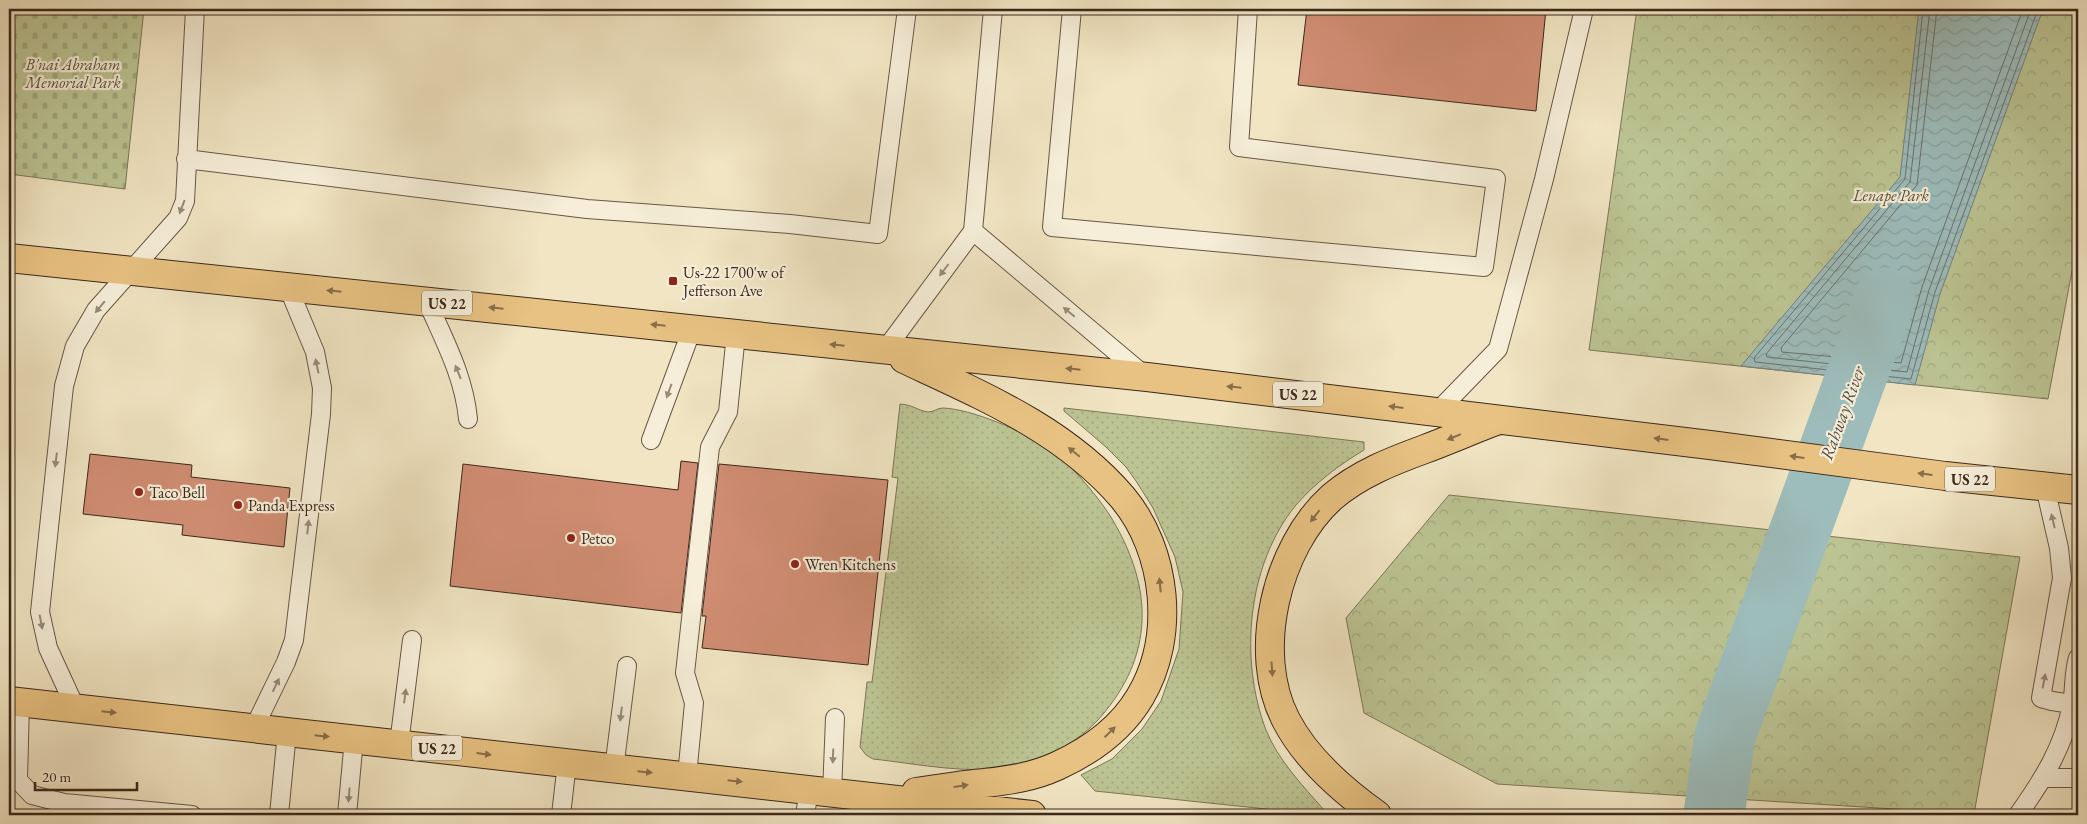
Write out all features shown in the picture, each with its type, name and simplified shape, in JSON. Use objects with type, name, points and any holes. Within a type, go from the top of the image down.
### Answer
[{"type":"highway","name":"US 22","points":[[9,258],[1147,377],[1710,445],[1862,466],[2078,490]]},
{"type":"highway","points":[[878,798],[1017,779],[1056,767],[1096,746],[1128,714],[1140,697],[1150,677],[1157,655],[1162,628],[1159,575],[1150,547],[1138,520],[1123,498],[1104,478],[1062,442],[1037,425],[996,403],[885,350]]},
{"type":"highway","points":[[1377,815],[1329,775],[1310,756],[1286,719],[1277,698],[1271,651],[1273,612],[1278,590],[1292,552],[1302,532],[1316,513],[1332,497],[1372,470],[1499,419]]},
{"type":"highway","name":"US 22","points":[[14,702],[687,776],[815,799],[878,798],[1032,815]]},
{"type":"lane","points":[[76,709],[48,648],[40,612],[64,386],[75,346],[96,310],[178,218],[185,201],[195,9]]},
{"type":"lane","points":[[186,159],[587,209],[790,224],[878,234],[907,9]]},
{"type":"lane","points":[[885,350],[973,231],[993,9]]},
{"type":"lane","points":[[1072,9],[1052,227],[1484,268],[1496,178],[1240,147],[1248,9]]},
{"type":"lane","points":[[1437,412],[1498,349],[1544,179],[1584,9]]},
{"type":"lane","points":[[973,231],[1147,377]]},
{"type":"lane","points":[[254,728],[286,662],[294,640],[321,414],[322,388],[314,352],[288,286]]},
{"type":"lane","points":[[427,301],[461,378],[466,398],[468,419]]},
{"type":"lane","points":[[651,440],[692,329]]},
{"type":"lane","points":[[687,776],[694,703],[685,673],[710,447],[728,412],[736,334]]},
{"type":"lane","points":[[2044,487],[2059,548],[2062,578],[2041,698],[2072,704]]},
{"type":"lane","points":[[399,744],[412,640]]},
{"type":"lane","points":[[2018,815],[2044,778],[2062,742],[2072,704],[2073,682],[2078,658]]},
{"type":"lane","points":[[614,769],[627,666]]},
{"type":"lane","points":[[14,702],[14,784],[32,795],[64,803],[192,815]]},
{"type":"lane","points":[[815,799],[835,718]]},
{"type":"lane","points":[[278,815],[287,732]]},
{"type":"lane","points":[[347,815],[354,739]]},
{"type":"lane","points":[[561,815],[567,764]]},
{"type":"lane","points":[[2044,778],[2078,778]]},
{"type":"green space","name":"B'nai Abraham Memorial Park","points":[[9,9],[144,9],[125,189],[9,174]]},
{"type":"green space","name":"Lenape Park","points":[[1637,9],[2078,9],[2078,260],[2072,271],[2048,399],[1589,350]]},
{"type":"green space","points":[[900,404],[909,405],[928,412],[943,408],[968,412],[1012,428],[1038,441],[1057,455],[1089,487],[1109,514],[1123,539],[1133,564],[1140,590],[1142,615],[1140,640],[1133,664],[1121,689],[1104,713],[1087,731],[1066,746],[1031,762],[1001,768],[983,769],[927,766],[873,759],[866,755],[860,747],[867,682],[872,682],[898,478],[892,477]]},
{"type":"green space","points":[[1064,408],[1364,442],[1364,450],[1337,468],[1311,489],[1296,505],[1280,529],[1267,555],[1258,584],[1253,613],[1252,673],[1266,730],[1284,762],[1324,810],[1323,815],[1095,791],[1081,775],[1112,759],[1142,729],[1161,701],[1179,649],[1183,592],[1175,557],[1153,508],[1136,481],[1126,467],[1064,411]]},
{"type":"green space","points":[[1449,495],[2020,557],[1974,814],[1497,784],[1364,713],[1346,618]]},
{"type":"water","points":[[1919,9],[2043,9],[1940,294],[1915,385],[1741,366],[1900,177]]},
{"type":"building","points":[[1307,9],[1546,9],[1536,111],[1298,85]]},
{"type":"building","points":[[90,454],[192,465],[191,477],[290,488],[284,547],[182,535],[183,525],[83,514]]},
{"type":"building","name":"Petco","points":[[681,461],[698,463],[681,613],[450,586],[463,464],[678,490]]},
{"type":"building","name":"Wren Kitchens","points":[[719,464],[888,480],[868,665],[702,648],[706,616],[702,616]]},
{"type":"waterway","name":"Rahway River","points":[[1714,815],[1725,736],[1885,298]]},
{"type":"place","name":"Us-22 1700'w of Jefferson Ave","points":[[673,281]]},
{"type":"place","name":"Taco Bell","points":[[139,492]]},
{"type":"place","name":"Panda Express","points":[[238,505]]},
{"type":"place","name":"Petco","points":[[571,538]]},
{"type":"place","name":"Wren Kitchens","points":[[795,564]]}]
